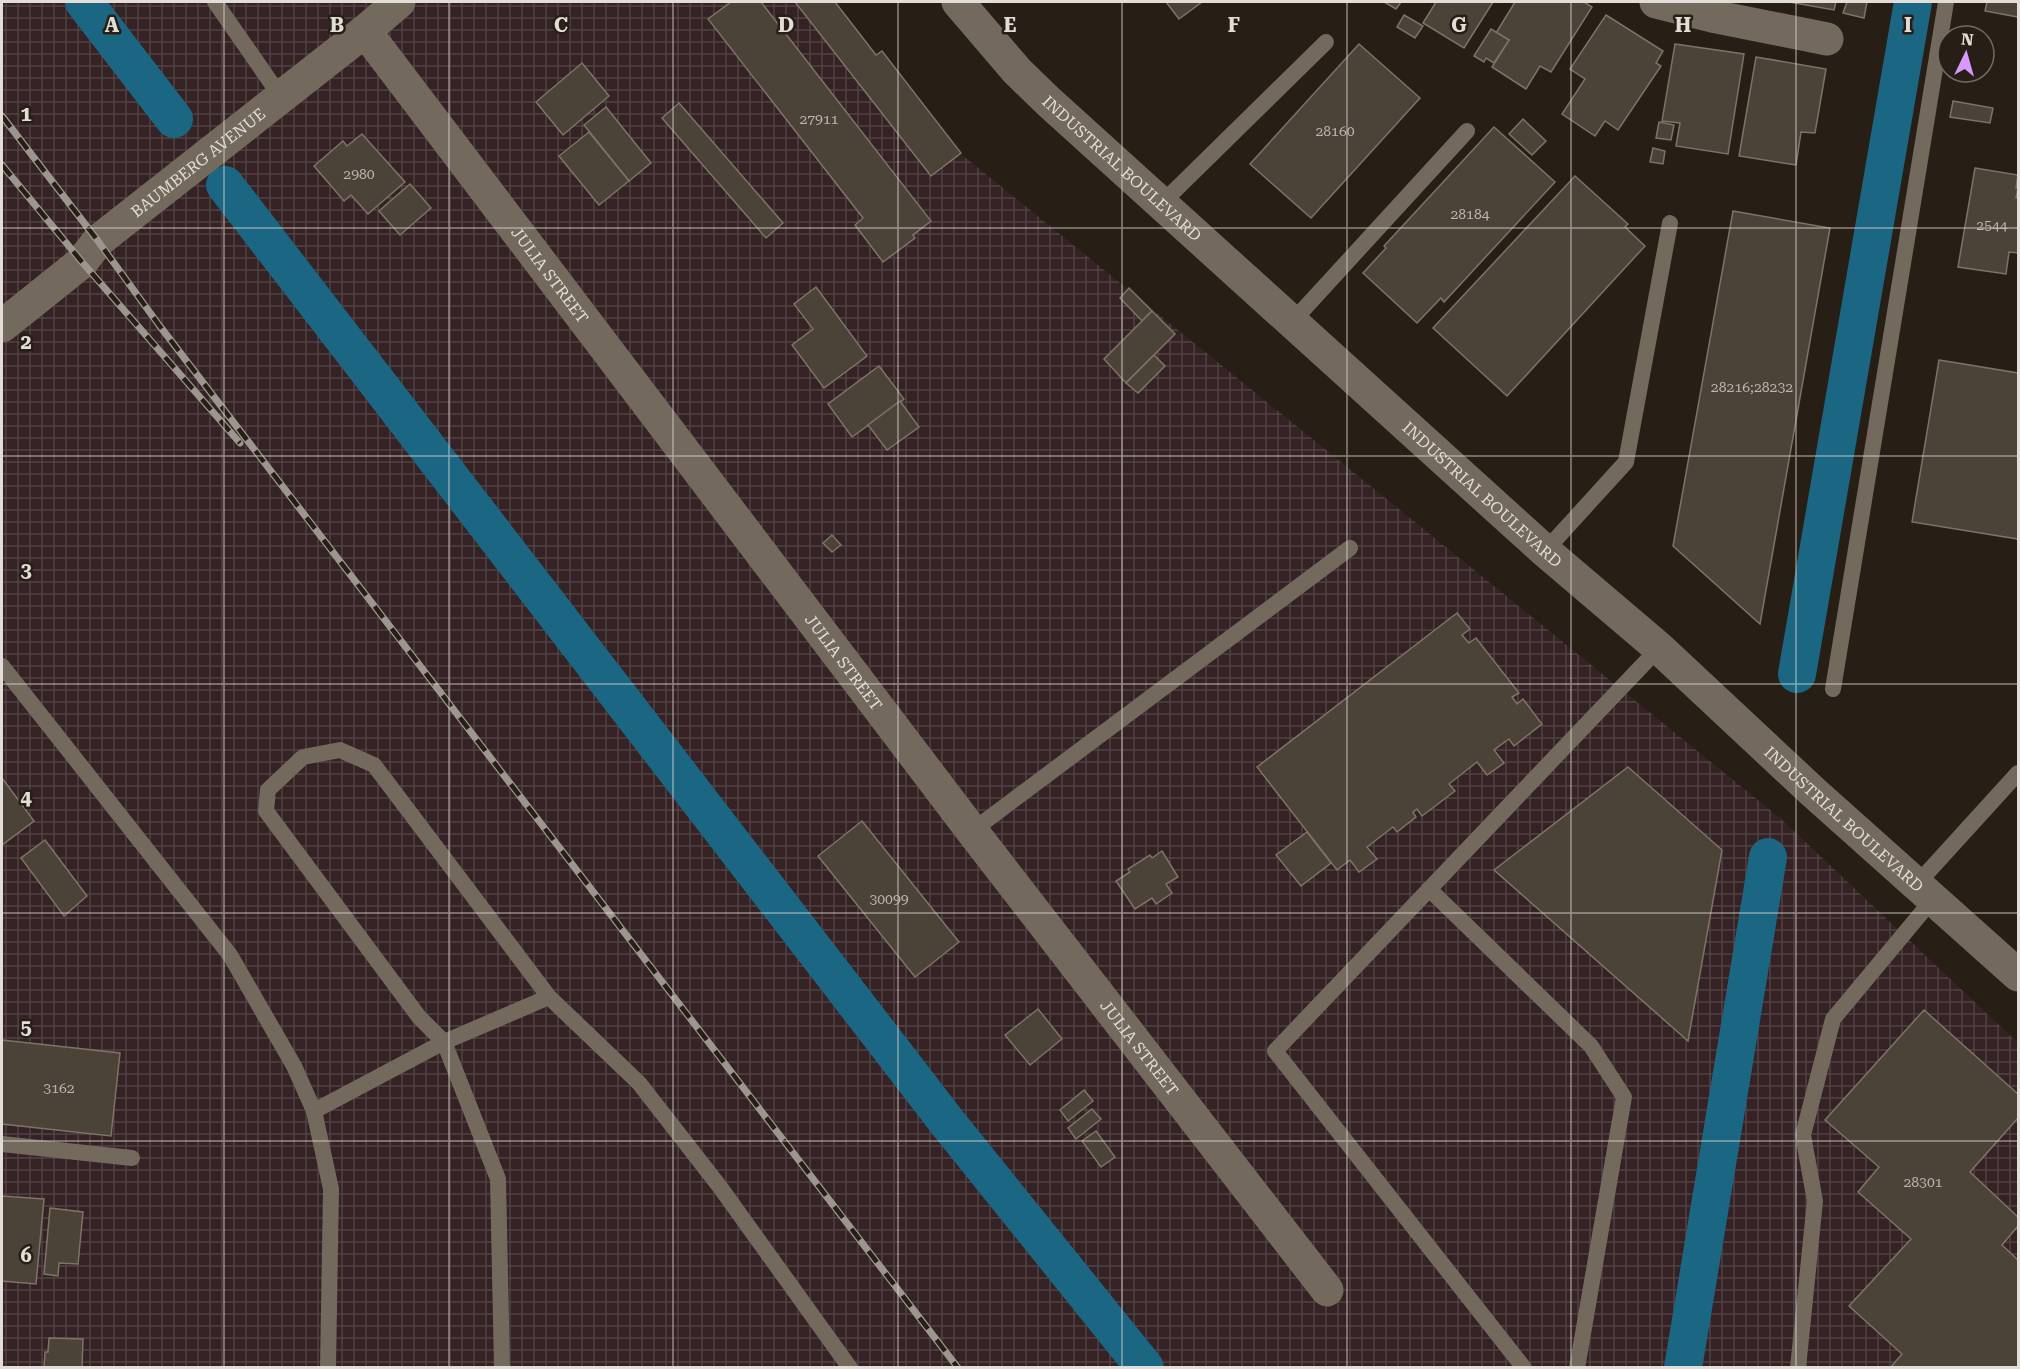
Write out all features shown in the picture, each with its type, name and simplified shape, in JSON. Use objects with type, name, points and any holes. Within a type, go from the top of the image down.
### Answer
[{"type":"street","name":"BAUMBERG AVENUE","points":[[2,326],[82,262],[98,241],[399,2]]},
{"type":"street","name":"INDUSTRIAL BOULEVARD","points":[[958,2],[1017,71],[1161,204],[1545,551],[1659,648],[1812,791],[2019,975]]},
{"type":"street","points":[[1656,2],[1713,9],[1827,39]]},
{"type":"street","name":"JULIA STREET","points":[[364,31],[972,831],[1327,1290]]},
{"type":"lane","points":[[215,2],[281,97]]},
{"type":"lane","points":[[1833,689],[1946,2]]},
{"type":"lane","points":[[1161,204],[1326,42]]},
{"type":"lane","points":[[1292,322],[1467,131]]},
{"type":"lane","points":[[1545,551],[1626,462],[1670,222]]},
{"type":"lane","points":[[972,831],[1350,548]]},
{"type":"lane","points":[[1524,1368],[1275,1051],[1659,648]]},
{"type":"lane","points":[[2,666],[230,955],[294,1065],[314,1111],[331,1189],[327,1368]]},
{"type":"lane","points":[[502,1368],[498,1179],[444,1042],[419,1017],[266,811],[268,790],[303,757],[340,750],[374,765],[549,997],[639,1083],[720,1187],[850,1368]]},
{"type":"lane","points":[[1798,1368],[1815,1202],[1803,1135],[1833,1018],[1925,892],[2019,773]]},
{"type":"lane","points":[[1429,889],[1591,1046],[1624,1097],[1576,1368]]},
{"type":"lane","points":[[314,1111],[444,1042],[549,997]]},
{"type":"lane","points":[[2,1144],[132,1158]]},
{"type":"shaded area","points":[[2,2],[830,2],[924,124],[1780,818],[2018,1043],[2018,1367],[2,1368]]},
{"type":"building","points":[[731,2],[761,2],[931,221],[913,235],[915,238],[883,262],[855,225],[863,218],[708,19]]},
{"type":"building","points":[[795,2],[835,2],[876,55],[882,51],[961,153],[931,176]]},
{"type":"building","points":[[1166,2],[1202,2],[1179,19]]},
{"type":"building","points":[[1384,2],[1401,2],[1396,9]]},
{"type":"building","points":[[1436,2],[1493,2],[1464,48],[1423,23]]},
{"type":"building","points":[[1515,2],[1584,2],[1592,7],[1551,72],[1540,66],[1526,89],[1492,67],[1509,40],[1496,33]]},
{"type":"building","points":[[1789,2],[1836,2],[1834,10]]},
{"type":"building","points":[[1847,2],[1867,2],[1864,18],[1843,13]]},
{"type":"building","points":[[1987,2],[2018,2],[2018,17],[1985,11]]},
{"type":"building","points":[[1404,15],[1423,26],[1415,38],[1397,27]]},
{"type":"building","points":[[1606,15],[1663,51],[1656,63],[1661,66],[1618,130],[1605,121],[1595,136],[1562,114],[1585,79],[1570,69]]},
{"type":"building","points":[[1491,29],[1509,40],[1494,63],[1486,58],[1484,62],[1474,56]]},
{"type":"building","points":[[1359,44],[1420,98],[1311,218],[1250,164]]},
{"type":"building","points":[[1675,44],[1744,54],[1728,154],[1676,146],[1680,123],[1662,121]]},
{"type":"building","points":[[1756,57],[1826,69],[1815,133],[1801,132],[1796,165],[1739,156]]},
{"type":"building","points":[[582,63],[609,96],[563,135],[536,102]]},
{"type":"building","points":[[1953,101],[1993,108],[1990,123],[1950,117]]},
{"type":"building","points":[[679,103],[783,223],[766,238],[662,118]]},
{"type":"building","points":[[606,107],[651,163],[629,181],[584,125]]},
{"type":"building","points":[[1523,119],[1546,141],[1532,155],[1509,134]]},
{"type":"building","points":[[1659,122],[1674,125],[1671,140],[1656,138]]},
{"type":"building","points":[[1494,127],[1555,182],[1444,302],[1441,298],[1417,323],[1363,273],[1386,248],[1384,246]]},
{"type":"building","points":[[589,132],[629,181],[599,205],[559,156]]},
{"type":"building","points":[[362,134],[405,182],[368,214],[351,195],[344,201],[314,166],[343,141],[347,146]]},
{"type":"building","points":[[1653,148],[1665,151],[1663,164],[1650,162]]},
{"type":"building","points":[[1975,168],[2018,175],[2016,198],[2018,198],[2018,253],[2009,252],[2006,274],[1958,267]]},
{"type":"building","points":[[1575,176],[1628,224],[1625,227],[1645,246],[1507,396],[1433,328]]},
{"type":"building","points":[[410,184],[431,208],[400,235],[379,211]]},
{"type":"building","points":[[1733,211],[1830,228],[1760,624],[1673,546]]},
{"type":"building","points":[[816,287],[867,356],[824,388],[792,345],[813,329],[794,304]]},
{"type":"building","points":[[1129,288],[1152,311],[1142,321],[1120,298]]},
{"type":"building","points":[[1152,311],[1175,334],[1126,383],[1104,359]]},
{"type":"building","points":[[1154,355],[1165,366],[1138,393],[1126,383]]},
{"type":"building","points":[[1939,360],[2018,373],[2018,539],[1912,522]]},
{"type":"building","points":[[879,366],[904,399],[852,437],[828,404]]},
{"type":"building","points":[[900,401],[919,427],[887,450],[868,425]]},
{"type":"building","points":[[832,535],[841,545],[832,552],[823,543]]},
{"type":"building","points":[[1457,613],[1470,629],[1462,635],[1469,643],[1476,638],[1519,693],[1512,697],[1517,704],[1523,699],[1542,724],[1514,746],[1509,739],[1494,750],[1504,763],[1487,775],[1477,762],[1449,784],[1455,791],[1422,816],[1417,809],[1413,812],[1416,817],[1397,832],[1393,827],[1367,847],[1377,859],[1359,872],[1350,860],[1337,870],[1257,767]]},
{"type":"building","points":[[1628,767],[1722,850],[1688,1041],[1494,870]]},
{"type":"building","points":[[2,778],[34,821],[2,845]]},
{"type":"building","points":[[862,821],[959,942],[915,977],[818,856]]},
{"type":"building","points":[[1307,832],[1331,863],[1301,886],[1276,855]]},
{"type":"building","points":[[45,840],[87,896],[64,916],[21,858]]},
{"type":"building","points":[[1162,851],[1178,877],[1166,884],[1172,893],[1156,904],[1152,898],[1135,909],[1116,881],[1130,872],[1128,869],[1150,855],[1152,858]]},
{"type":"building","points":[[1038,1009],[1062,1039],[1030,1065],[1005,1035]]},
{"type":"building","points":[[1924,1010],[2018,1094],[2018,1118],[1970,1172],[2018,1217],[2018,1226],[2002,1245],[2018,1260],[2018,1368],[1890,1368],[1902,1354],[1849,1306],[1911,1239],[1858,1192],[1879,1167],[1825,1120]]},
{"type":"building","points":[[2,1040],[120,1053],[111,1136],[2,1124]]},
{"type":"building","points":[[1084,1090],[1093,1101],[1068,1121],[1060,1110]]},
{"type":"building","points":[[1092,1109],[1101,1119],[1076,1139],[1068,1128]]},
{"type":"building","points":[[1096,1131],[1115,1157],[1101,1167],[1082,1141]]},
{"type":"building","points":[[2,1196],[44,1199],[36,1284],[2,1281]]},
{"type":"building","points":[[50,1208],[83,1212],[78,1264],[59,1263],[58,1276],[44,1274]]},
{"type":"building","points":[[49,1338],[83,1339],[82,1368],[44,1368]]},
{"type":"waterway","points":[[84,2],[174,119]]},
{"type":"waterway","points":[[1797,674],[1913,2]]},
{"type":"waterway","points":[[225,185],[947,1122],[1145,1368]]},
{"type":"waterway","points":[[1683,1368],[1768,857]]},
{"type":"railway","points":[[2,116],[159,325],[958,1368]]},
{"type":"railway","points":[[2,165],[82,262],[240,443]]}]
